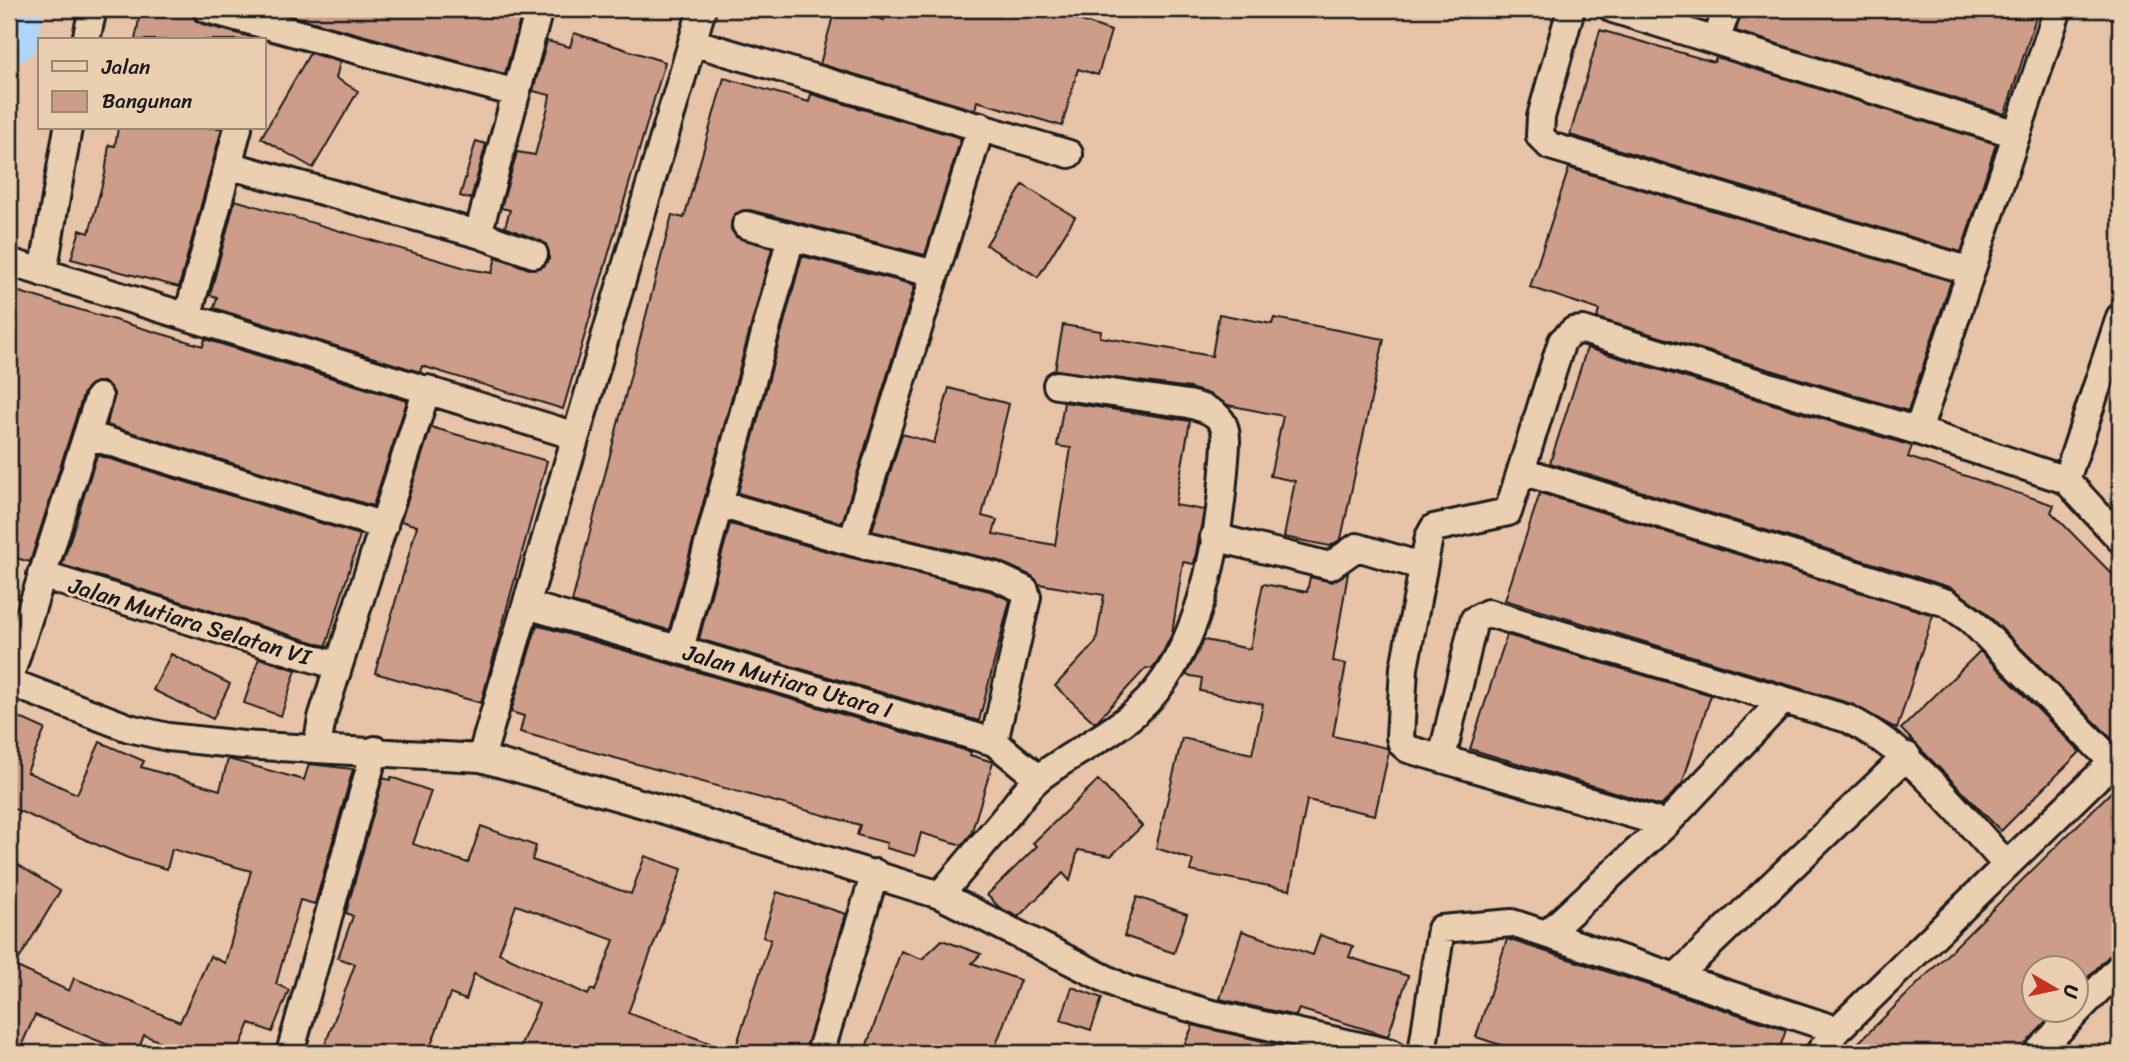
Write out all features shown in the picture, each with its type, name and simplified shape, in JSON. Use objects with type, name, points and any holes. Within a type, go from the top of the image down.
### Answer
[{"type":"street","points":[[86,38],[93,9]]},
{"type":"street","points":[[207,9],[264,33],[516,93]]},
{"type":"street","points":[[478,234],[539,9]]},
{"type":"street","points":[[481,758],[702,9]]},
{"type":"street","points":[[1571,9],[1541,117],[1540,136],[1550,146],[1971,271]]},
{"type":"street","points":[[1613,9],[2017,134]]},
{"type":"street","points":[[1716,41],[1727,9]]},
{"type":"street","points":[[1918,431],[2058,9]]},
{"type":"street","points":[[692,42],[1069,154]]},
{"type":"street","points":[[852,542],[981,126]]},
{"type":"street","points":[[43,273],[68,130]]},
{"type":"street","points":[[188,315],[237,130]]},
{"type":"street","points":[[228,165],[478,234],[534,254]]},
{"type":"street","points":[[746,225],[935,274]]},
{"type":"street","points":[[680,649],[791,237]]},
{"type":"street","points":[[11,258],[43,273],[188,315],[576,436]]},
{"type":"street","points":[[2066,480],[2120,317]]},
{"type":"street","points":[[1666,824],[1408,749],[1400,737],[1404,668],[1422,566],[1434,528],[1508,512],[1562,341],[1573,331],[1583,330],[1918,431],[2066,480],[2120,539]]},
{"type":"street","points":[[940,895],[1038,778],[1108,734],[1139,709],[1184,648],[1207,578],[1223,488],[1227,434],[1221,417],[1209,409],[1188,404],[1057,385]]},
{"type":"street","name":"Jalan Mutiara Selatan VI","points":[[317,747],[322,718],[427,389]]},
{"type":"street","name":"Jalan Mutiara Selatan VI","points":[[9,680],[99,397]]},
{"type":"street","points":[[87,435],[384,526]]},
{"type":"street","points":[[1522,471],[1947,603],[1971,620],[2117,759],[1837,1030],[1819,1053]]},
{"type":"street","points":[[719,504],[852,542],[995,576],[1025,590],[1027,597],[994,741]]},
{"type":"street","points":[[1214,537],[1330,566],[1357,547],[1422,566]]},
{"type":"street","name":"Jalan Mutiara Selatan VI","points":[[41,575],[338,666]]},
{"type":"street","name":"Jalan Mutiara Utara I","points":[[527,605],[994,741],[1038,778]]},
{"type":"street","points":[[1442,758],[1474,620],[1488,613],[1848,719],[1873,731],[1907,756],[2007,865]]},
{"type":"street","points":[[9,680],[129,728],[168,737],[243,745],[375,750],[481,758],[875,873],[940,895],[1128,990],[1208,1013],[1391,1053]]},
{"type":"street","points":[[1547,934],[1666,824],[1782,701]]},
{"type":"street","points":[[290,1053],[375,750]]},
{"type":"street","points":[[1678,975],[1907,756]]},
{"type":"street","points":[[820,1053],[875,873]]},
{"type":"street","points":[[1422,1053],[1441,929],[1500,922],[1678,975],[1837,1030]]},
{"type":"street","points":[[2037,1053],[2120,967]]},
{"type":"building","points":[[141,9],[192,9],[195,20],[202,24],[254,38],[135,38]]},
{"type":"building","points":[[266,9],[523,9],[505,74]]},
{"type":"building","points":[[835,9],[847,9],[884,20],[887,9],[1047,9],[1111,31],[1098,75],[1078,69],[1062,126],[977,101],[975,110],[820,64]]},
{"type":"building","points":[[1742,9],[2020,9],[2037,14],[2005,114],[1736,31]]},
{"type":"building","points":[[1600,30],[1714,62],[1716,57],[1996,144],[1961,252],[1570,135]]},
{"type":"building","points":[[574,33],[665,62],[563,409],[422,366],[420,372],[214,308],[217,297],[210,295],[235,200],[469,269],[492,273],[496,257],[529,269],[544,266],[549,259],[546,244],[505,227],[510,210],[501,208],[517,152],[535,155],[550,95],[533,91],[547,41],[570,47]]},
{"type":"building","points":[[310,53],[340,62],[336,78],[358,91],[313,168],[261,138]]},
{"type":"building","points":[[724,78],[809,102],[811,94],[961,138],[925,255],[750,210],[734,214],[731,229],[736,237],[772,248],[669,630],[572,602],[672,215],[684,218]]},
{"type":"building","points":[[118,130],[221,130],[179,287],[71,259],[80,230],[89,233],[105,174],[109,145],[115,146]]},
{"type":"building","points":[[476,141],[486,144],[471,199],[460,196]]},
{"type":"building","points":[[1569,168],[1951,281],[1908,411],[1597,318],[1599,310],[1530,287]]},
{"type":"building","points":[[1023,185],[1075,217],[1038,277],[986,245]]},
{"type":"building","points":[[802,256],[915,285],[842,523],[738,493]]},
{"type":"building","points":[[9,289],[203,346],[205,339],[407,401],[373,506],[107,425],[114,393],[104,382],[96,382],[84,392],[30,562],[9,556]]},
{"type":"building","points":[[1219,314],[1272,324],[1274,318],[1384,339],[1341,539],[1330,546],[1284,537],[1295,481],[1270,476],[1283,416],[1228,405],[1209,394],[1190,388],[1055,370],[1063,325],[1101,331],[1100,337],[1212,356]]},
{"type":"building","points":[[1587,348],[1912,446],[1908,457],[2054,505],[2051,512],[2120,582],[2120,740],[2114,741],[1982,609],[1952,588],[1550,463]]},
{"type":"building","points":[[949,388],[1009,404],[982,516],[997,520],[993,534],[1055,545],[1071,448],[1057,446],[1064,402],[1190,421],[1175,505],[1204,510],[1194,564],[1183,562],[1172,634],[1152,669],[1146,668],[1095,723],[1055,686],[1096,642],[1104,595],[1039,584],[1032,576],[999,561],[872,531],[902,434],[934,443]]},
{"type":"building","points":[[431,427],[547,461],[481,703],[375,673],[417,526],[401,521]]},
{"type":"building","points":[[97,455],[360,535],[326,646],[62,565]]},
{"type":"building","points":[[1540,493],[1933,615],[1897,729],[1852,704],[1505,600]]},
{"type":"building","points":[[730,524],[848,557],[990,591],[1010,600],[979,721],[699,639]]},
{"type":"building","points":[[1348,573],[1333,661],[1346,664],[1333,736],[1387,748],[1389,752],[1375,815],[1307,800],[1290,890],[1190,871],[1193,860],[1156,848],[1182,738],[1252,754],[1263,704],[1200,691],[1202,678],[1186,675],[1204,640],[1250,649],[1263,584],[1307,592],[1310,577],[1332,582]]},
{"type":"building","points":[[537,625],[971,752],[970,755],[993,762],[971,834],[962,845],[921,833],[915,856],[886,848],[887,843],[857,835],[860,825],[520,732],[524,716],[511,712]]},
{"type":"building","points":[[1507,635],[1711,695],[1682,784],[1661,806],[1470,749]]},
{"type":"building","points":[[1980,651],[2080,752],[2001,831],[1901,729]]},
{"type":"building","points":[[171,654],[230,684],[213,719],[153,690]]},
{"type":"building","points":[[259,658],[296,670],[281,716],[244,703]]},
{"type":"building","points":[[9,713],[45,729],[27,772],[77,794],[100,742],[144,761],[141,767],[220,790],[228,759],[304,780],[309,764],[353,769],[315,904],[300,900],[276,984],[289,990],[272,1032],[250,1023],[237,1053],[188,1053],[144,1035],[137,1053],[128,1053],[35,1015],[18,1053],[9,1053],[9,859],[60,891],[15,966],[69,991],[74,978],[180,1022],[210,956],[225,963],[251,871],[172,849],[167,869],[128,858],[12,808],[9,815]]},
{"type":"building","points":[[391,777],[431,791],[413,844],[468,863],[481,826],[536,846],[532,860],[631,894],[645,856],[682,869],[628,1013],[723,1048],[723,1053],[517,1053],[539,1004],[474,974],[466,1000],[450,994],[428,1053],[322,1053],[355,964],[338,958],[353,916],[346,913],[383,778],[390,780]],"holes":[[[516,905],[614,940],[595,991],[591,989],[588,995],[499,953]]]},
{"type":"building","points":[[1098,780],[1142,826],[1111,856],[1078,850],[1070,881],[1063,873],[1018,917],[1000,908],[987,895],[1037,846],[1033,843]]},
{"type":"building","points":[[2120,783],[2120,952],[2109,956],[2090,975],[2090,954],[2021,954],[2021,1024],[2045,1024],[2022,1050],[2018,1053],[1848,1053]]},
{"type":"building","points":[[777,892],[846,914],[805,1053],[734,1053],[771,939],[763,937]]},
{"type":"building","points":[[1137,897],[1187,914],[1174,953],[1124,936]]},
{"type":"building","points":[[1242,931],[1313,955],[1320,935],[1353,946],[1349,957],[1408,976],[1388,1036],[1299,1009],[1296,1016],[1220,999]]},
{"type":"building","points":[[1507,939],[1786,1030],[1778,1053],[1526,1053],[1476,1037]]},
{"type":"building","points":[[942,940],[981,954],[972,963],[1020,980],[993,1053],[864,1053],[901,951],[922,959]]},
{"type":"building","points":[[1072,987],[1102,998],[1091,1030],[1061,1020]]},
{"type":"building","points":[[1193,1025],[1284,1046],[1281,1053],[1181,1053]]},
{"type":"waterway","points":[[9,34],[13,9]]}]
